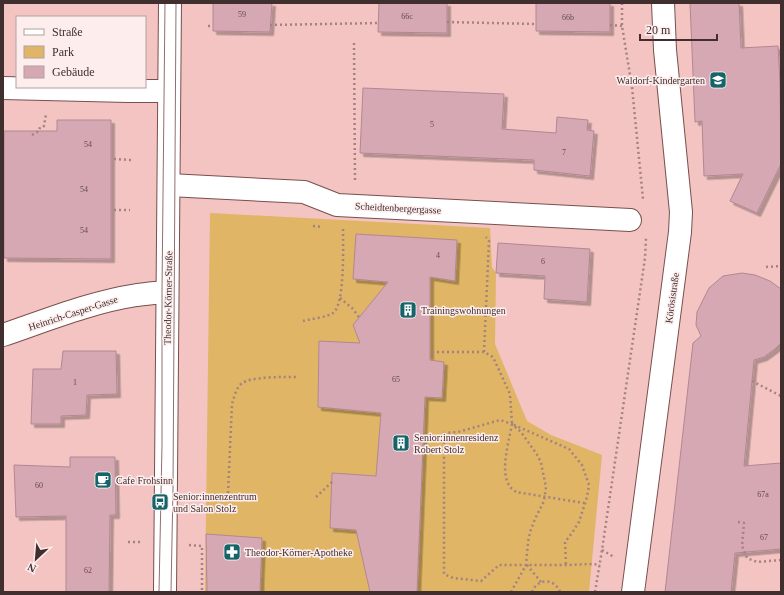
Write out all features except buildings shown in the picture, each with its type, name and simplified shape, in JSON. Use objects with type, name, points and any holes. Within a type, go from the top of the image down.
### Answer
[{"type":"street","name":"Theodor-Körner-Straße","points":[[166,592],[170,3]]},
{"type":"street","name":"Körösistraße","points":[[633,592],[680,232],[681,212],[665,50],[663,3]]},
{"type":"street","points":[[3,88],[128,91],[169,90]]},
{"type":"street","name":"Scheidtenbergergasse","points":[[169,185],[304,192],[337,205],[630,220]]},
{"type":"street","name":"Heinrich-Casper-Gasse","points":[[3,335],[100,302],[122,297],[167,293]]},
{"type":"path","points":[[622,3],[622,26],[632,87],[643,202]]},
{"type":"path","points":[[447,22],[536,24]]},
{"type":"path","points":[[270,25],[378,23]]},
{"type":"path","points":[[610,25],[622,26]]},
{"type":"path","points":[[208,26],[213,26]]},
{"type":"path","points":[[354,43],[355,182]]},
{"type":"path","points":[[114,159],[131,160]]},
{"type":"path","points":[[114,210],[130,210]]},
{"type":"path","points":[[314,226],[328,228]]},
{"type":"path","points":[[303,321],[333,314],[338,307],[340,298],[343,228],[336,228]]},
{"type":"path","points":[[594,592],[600,565],[645,258],[646,236]]},
{"type":"path","points":[[481,237],[486,237],[489,241],[484,352]]},
{"type":"path","points":[[766,267],[781,266]]},
{"type":"path","points":[[340,298],[352,308],[359,317]]},
{"type":"path","points":[[432,352],[484,352],[493,357],[510,394],[512,424],[505,462],[505,472],[509,486],[516,492],[584,503]]},
{"type":"path","points":[[228,493],[232,404],[235,392],[241,384],[256,378],[298,377]]},
{"type":"path","points":[[752,381],[781,396]]},
{"type":"path","points":[[566,565],[565,542],[579,522],[589,485],[582,465],[568,449],[500,420],[458,432],[444,433],[444,574],[453,578],[481,581],[499,565],[566,565],[592,564],[600,565]]},
{"type":"path","points":[[510,592],[526,565],[530,532],[544,501],[546,487],[538,456],[521,432],[512,424]]},
{"type":"path","points":[[316,497],[332,482]]},
{"type":"path","points":[[738,522],[744,523],[742,546],[747,558],[757,562],[781,560]]},
{"type":"path","points":[[202,546],[202,592]]},
{"type":"path","points":[[526,565],[541,582]]},
{"type":"path","points":[[532,592],[536,585],[547,581],[553,583],[560,592]]},
{"type":"green space","points":[[210,213],[490,228],[492,267],[496,273],[495,344],[527,421],[551,435],[602,455],[589,592],[205,592]]},
{"type":"tram line","points":[[159,592],[162,445],[165,3]]},
{"type":"tram line","points":[[171,592],[176,3]]},
{"type":"place","name":"Waldorf-Kindergarten","points":[[718,80]]},
{"type":"place","name":"Trainingswohnungen","points":[[408,310]]},
{"type":"place","name":"Senior:innenresidenz Robert Stolz","points":[[401,443]]},
{"type":"place","name":"Cafe Frohsinn","points":[[103,480]]},
{"type":"place","name":"Senior:innenzentrum und Salon Stolz","points":[[160,502]]},
{"type":"place","name":"Theodor-Körner-Apotheke","points":[[232,552]]}]
